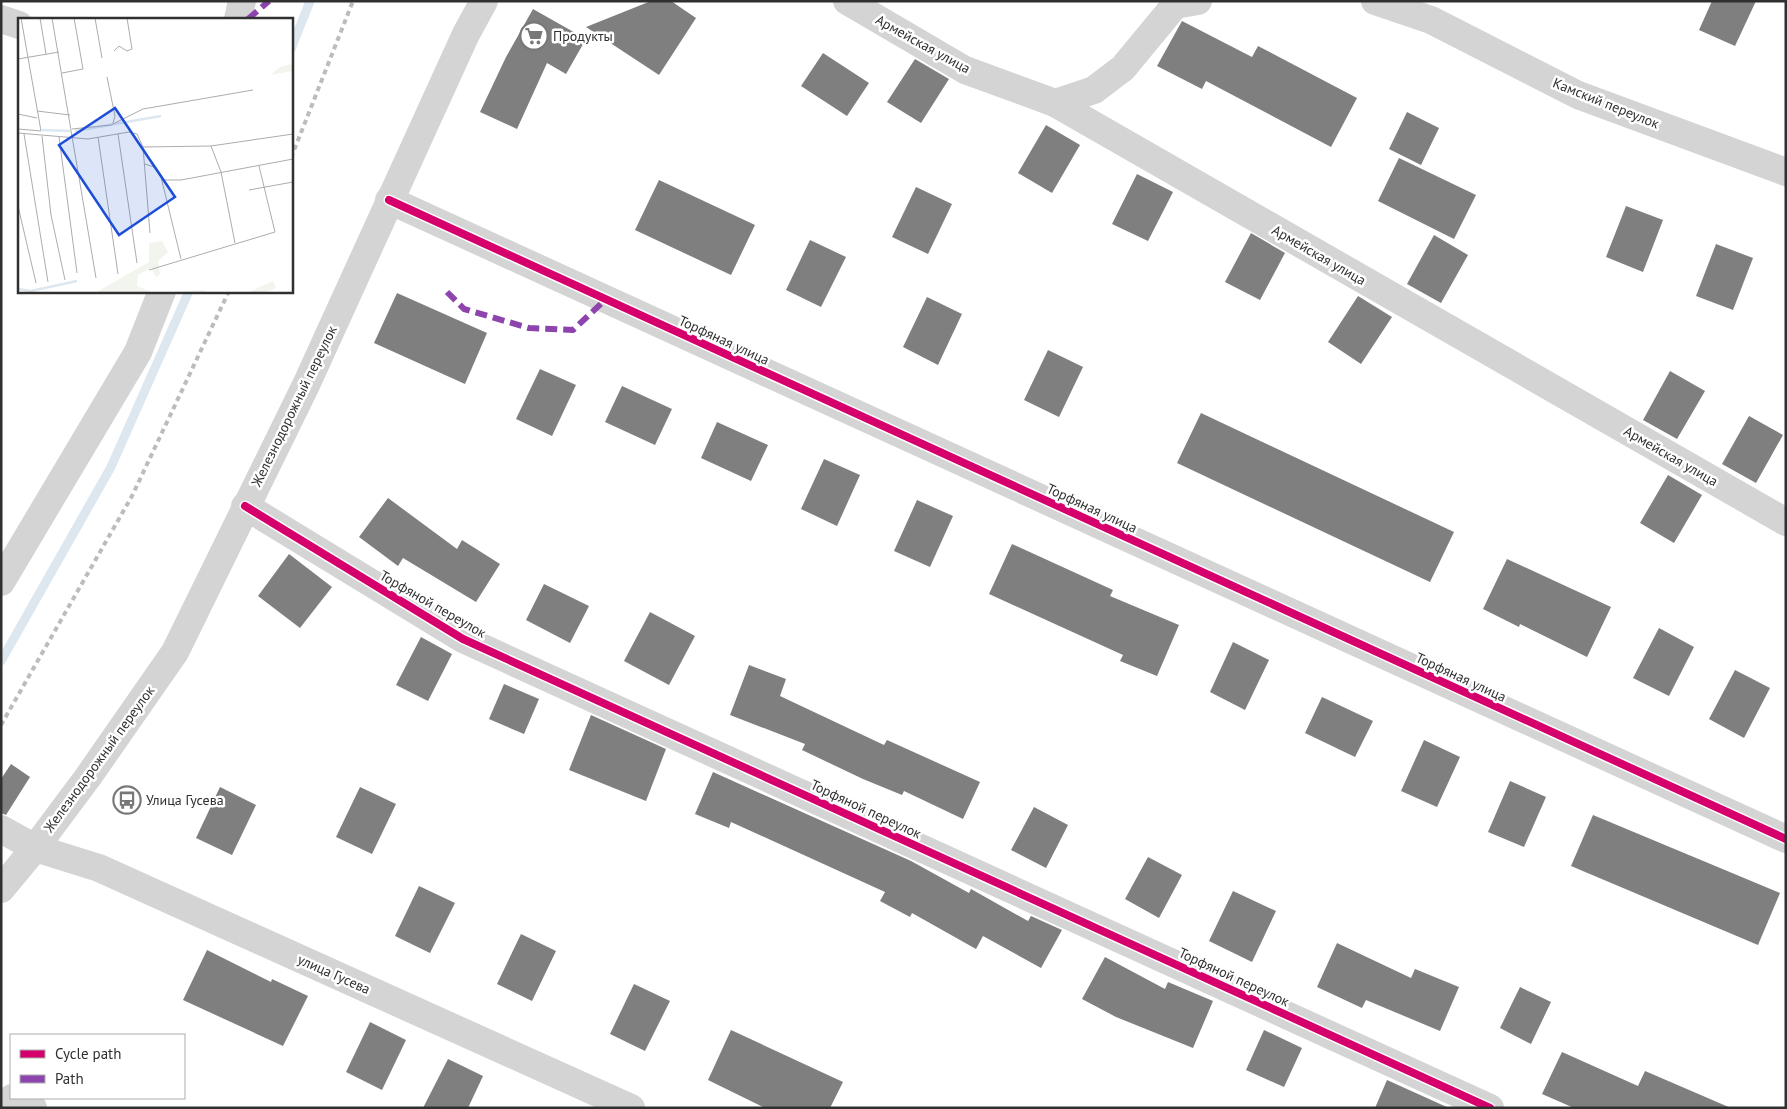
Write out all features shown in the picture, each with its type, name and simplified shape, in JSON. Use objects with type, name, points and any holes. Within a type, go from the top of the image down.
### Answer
[{"type":"street","points":[[238,18],[242,1]]},
{"type":"street","name":"Железнодорожный переулок","points":[[1,890],[88,777],[175,652],[306,385],[389,200],[466,34],[484,1]]},
{"type":"street","name":"Армейская улица","points":[[847,1],[966,70],[1055,103],[1786,522]]},
{"type":"street","name":"Камский переулок","points":[[1375,1],[1437,11],[1578,95],[1786,172]]},
{"type":"street","points":[[1055,103],[1094,90],[1123,68],[1186,3]]},
{"type":"street","points":[[1,18],[18,26]]},
{"type":"street","name":"Торфяная улица","points":[[389,200],[1786,839]]},
{"type":"street","points":[[1,582],[138,352],[162,292]]},
{"type":"street","name":"Торфяной переулок","points":[[245,506],[463,639],[1490,1108]]},
{"type":"street","name":"улица Гусева","points":[[1,829],[35,848],[99,868],[631,1108]]},
{"type":"street","points":[[16,1099],[33,1108]]},
{"type":"building","points":[[651,1],[671,1],[696,18],[659,75],[586,27]]},
{"type":"building","points":[[1712,1],[1756,1],[1735,46],[1699,30]]},
{"type":"building","points":[[533,9],[586,39],[566,74],[547,63],[517,129],[480,112],[506,57]]},
{"type":"building","points":[[1182,21],[1252,57],[1258,46],[1357,98],[1331,147],[1206,81],[1202,89],[1157,66]]},
{"type":"building","points":[[823,53],[869,83],[847,116],[801,86]]},
{"type":"building","points":[[915,59],[949,79],[921,123],[887,102]]},
{"type":"building","points":[[1407,112],[1439,128],[1421,165],[1389,149]]},
{"type":"building","points":[[1046,125],[1080,145],[1052,193],[1018,173]]},
{"type":"building","points":[[1399,158],[1476,195],[1454,239],[1378,201]]},
{"type":"building","points":[[1137,174],[1173,192],[1148,241],[1112,224]]},
{"type":"building","points":[[659,180],[755,225],[731,275],[635,230]]},
{"type":"building","points":[[916,187],[952,204],[928,254],[892,237]]},
{"type":"building","points":[[1626,206],[1663,220],[1643,272],[1606,257]]},
{"type":"building","points":[[1251,233],[1285,253],[1260,300],[1225,282]]},
{"type":"building","points":[[1434,235],[1468,255],[1441,303],[1407,284]]},
{"type":"building","points":[[810,240],[846,257],[821,307],[786,290]]},
{"type":"building","points":[[1716,244],[1753,258],[1733,310],[1696,296]]},
{"type":"building","points":[[397,293],[487,333],[465,384],[374,343]]},
{"type":"building","points":[[1358,296],[1392,317],[1361,364],[1328,342]]},
{"type":"building","points":[[927,297],[962,314],[938,365],[903,347]]},
{"type":"building","points":[[1048,350],[1083,367],[1059,417],[1024,400]]},
{"type":"building","points":[[540,369],[576,385],[552,436],[516,419]]},
{"type":"building","points":[[1670,371],[1705,391],[1677,439],[1643,420]]},
{"type":"building","points":[[622,386],[672,409],[655,445],[605,422]]},
{"type":"building","points":[[1201,413],[1454,532],[1430,582],[1177,463]]},
{"type":"building","points":[[1749,416],[1783,435],[1756,483],[1722,464]]},
{"type":"building","points":[[717,422],[768,445],[751,481],[701,458]]},
{"type":"building","points":[[824,459],[860,475],[837,526],[801,509]]},
{"type":"building","points":[[1668,475],[1702,495],[1674,543],[1640,523]]},
{"type":"building","points":[[388,498],[457,549],[462,540],[500,564],[476,602],[403,558],[398,566],[359,537]]},
{"type":"building","points":[[917,500],[953,516],[930,567],[894,551]]},
{"type":"building","points":[[1012,544],[1113,590],[1110,596],[1179,625],[1157,676],[1120,661],[1123,655],[989,594]]},
{"type":"building","points":[[289,554],[332,587],[300,628],[258,596]]},
{"type":"building","points":[[1507,559],[1611,607],[1587,657],[1520,624],[1519,627],[1483,609]]},
{"type":"building","points":[[544,584],[589,606],[570,643],[526,620]]},
{"type":"building","points":[[650,612],[695,636],[669,685],[624,661]]},
{"type":"building","points":[[1659,628],[1694,647],[1669,696],[1633,678]]},
{"type":"building","points":[[421,637],[452,654],[428,701],[396,685]]},
{"type":"building","points":[[1233,642],[1269,660],[1245,710],[1210,692]]},
{"type":"building","points":[[749,665],[786,679],[780,696],[884,745],[887,740],[980,782],[963,819],[904,791],[902,795],[863,779],[802,750],[805,744],[730,715]]},
{"type":"building","points":[[1735,670],[1770,688],[1744,738],[1709,719]]},
{"type":"building","points":[[504,684],[539,699],[524,734],[489,719]]},
{"type":"building","points":[[1322,697],[1373,721],[1355,757],[1305,733]]},
{"type":"building","points":[[591,715],[666,749],[646,801],[569,770]]},
{"type":"building","points":[[1424,740],[1460,757],[1437,807],[1401,791]]},
{"type":"building","points":[[11,764],[30,777],[6,815],[1,813],[1,779]]},
{"type":"building","points":[[713,772],[911,861],[969,893],[971,889],[1028,921],[1031,916],[1062,930],[1041,968],[983,936],[976,949],[912,913],[910,917],[880,901],[885,892],[731,822],[729,828],[695,814]]},
{"type":"building","points":[[1510,781],[1546,797],[1524,847],[1488,832]]},
{"type":"building","points":[[220,787],[256,805],[232,855],[196,838]]},
{"type":"building","points":[[360,787],[396,804],[372,854],[336,837]]},
{"type":"building","points":[[1034,807],[1068,825],[1046,868],[1011,850]]},
{"type":"building","points":[[1593,815],[1780,893],[1758,945],[1571,866]]},
{"type":"building","points":[[1148,857],[1182,875],[1159,918],[1125,899]]},
{"type":"building","points":[[419,886],[455,903],[430,953],[395,936]]},
{"type":"building","points":[[1233,891],[1276,911],[1252,962],[1209,941]]},
{"type":"building","points":[[521,934],[556,951],[532,1001],[497,984]]},
{"type":"building","points":[[1337,943],[1411,978],[1415,969],[1459,987],[1440,1031],[1366,1000],[1362,1008],[1317,987]]},
{"type":"building","points":[[207,950],[271,982],[272,979],[308,996],[283,1046],[183,1000]]},
{"type":"building","points":[[1105,957],[1165,989],[1168,982],[1213,1001],[1193,1048],[1116,1017],[1082,999]]},
{"type":"building","points":[[634,984],[670,1001],[645,1051],[610,1034]]},
{"type":"building","points":[[1520,987],[1551,1002],[1531,1044],[1500,1028]]},
{"type":"building","points":[[370,1022],[406,1040],[382,1090],[346,1072]]},
{"type":"building","points":[[731,1030],[843,1082],[830,1108],[765,1108],[708,1080]]},
{"type":"building","points":[[1264,1030],[1302,1048],[1284,1087],[1246,1070]]},
{"type":"building","points":[[1562,1052],[1638,1086],[1645,1071],[1731,1108],[1574,1108],[1542,1094]]},
{"type":"building","points":[[448,1059],[483,1076],[468,1108],[423,1108]]},
{"type":"building","points":[[1387,1080],[1449,1108],[1375,1108]]},
{"type":"waterway","points":[[292,46],[310,1]]},
{"type":"waterway","points":[[1,661],[111,467],[189,292]]},
{"type":"railway","points":[[292,155],[353,1]]},
{"type":"railway","points":[[1,725],[132,496],[229,292]]},
{"type":"marked path","points":[[249,18],[269,1]]},
{"type":"marked path","points":[[447,292],[464,309],[529,328],[573,330],[605,300]]},
{"type":"cycle path","points":[[389,200],[1786,839]]},
{"type":"cycle path","points":[[245,506],[463,639],[1490,1108]]},
{"type":"place","name":"Продукты","points":[[534,36]]},
{"type":"place","name":"Улица Гусева","points":[[127,800]]}]
